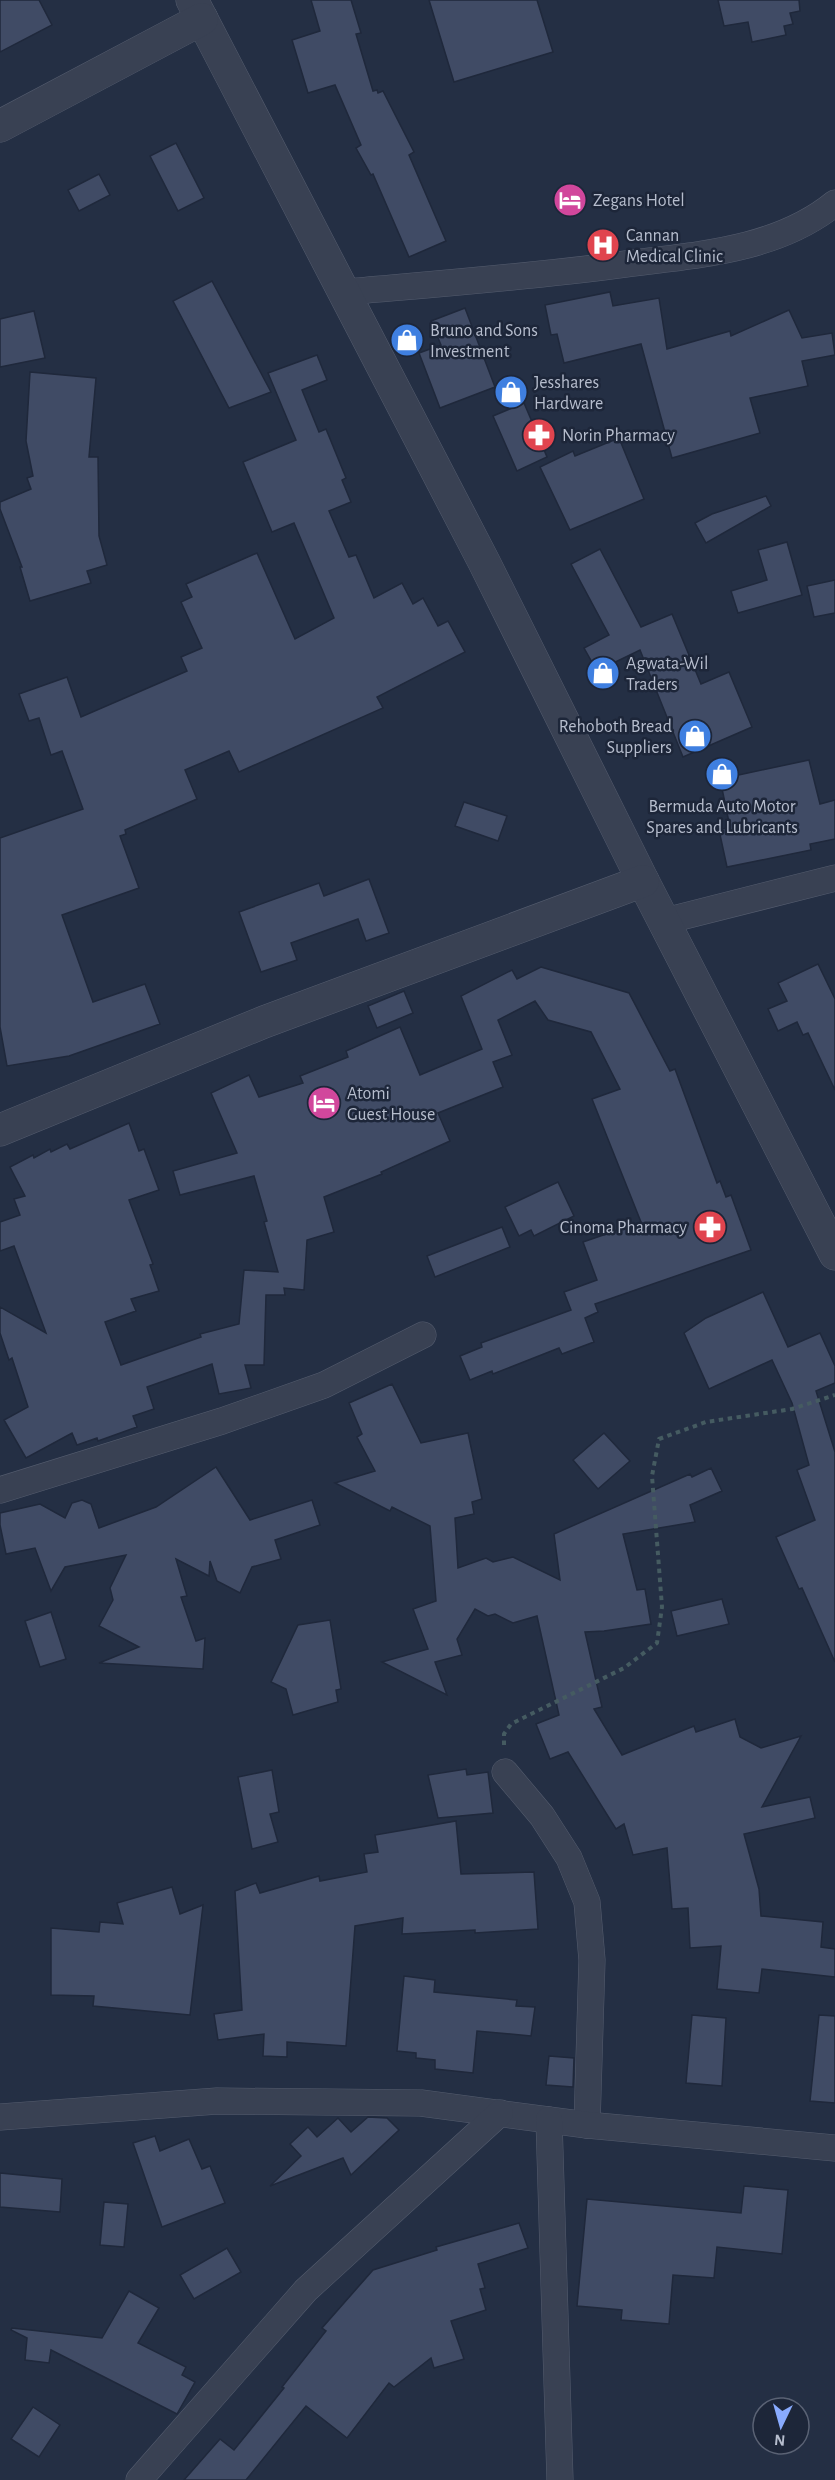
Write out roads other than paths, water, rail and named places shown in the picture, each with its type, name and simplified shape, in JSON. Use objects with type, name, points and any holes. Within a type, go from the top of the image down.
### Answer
[{"type":"street","points":[[0,126],[197,10],[345,292],[835,1254]]},
{"type":"street","points":[[345,292],[579,270],[720,252],[785,233],[817,218],[835,203]]},
{"type":"street","points":[[665,921],[835,878]]},
{"type":"street","points":[[0,1130],[264,1022],[643,881]]},
{"type":"street","points":[[0,1490],[222,1421],[324,1385],[423,1335]]},
{"type":"street","points":[[505,1772],[542,1816],[569,1858],[587,1902],[592,1960],[587,2125]]},
{"type":"street","points":[[0,2117],[218,2101],[422,2103],[549,2121],[835,2148]]},
{"type":"street","points":[[139,2480],[306,2290],[500,2113]]},
{"type":"street","points":[[549,2121],[560,2480]]},
{"type":"place","name":"Zegans Hotel","points":[[570,200]]},
{"type":"place","name":"Cannan Medical Clinic","points":[[603,245]]},
{"type":"place","name":"Bruno and Sons Investment","points":[[407,340]]},
{"type":"place","name":"Jesshares Hardware","points":[[511,392]]},
{"type":"place","name":"Norin Pharmacy","points":[[539,435]]},
{"type":"place","name":"Agwata-Wil Traders","points":[[603,673]]},
{"type":"place","name":"Rehoboth Bread Suppliers","points":[[695,736]]},
{"type":"place","name":"Bermuda Auto Motor Spares and Lubricants","points":[[722,774]]},
{"type":"place","name":"Atomi Guest House","points":[[324,1103]]},
{"type":"place","name":"Cinoma Pharmacy","points":[[710,1227]]}]
